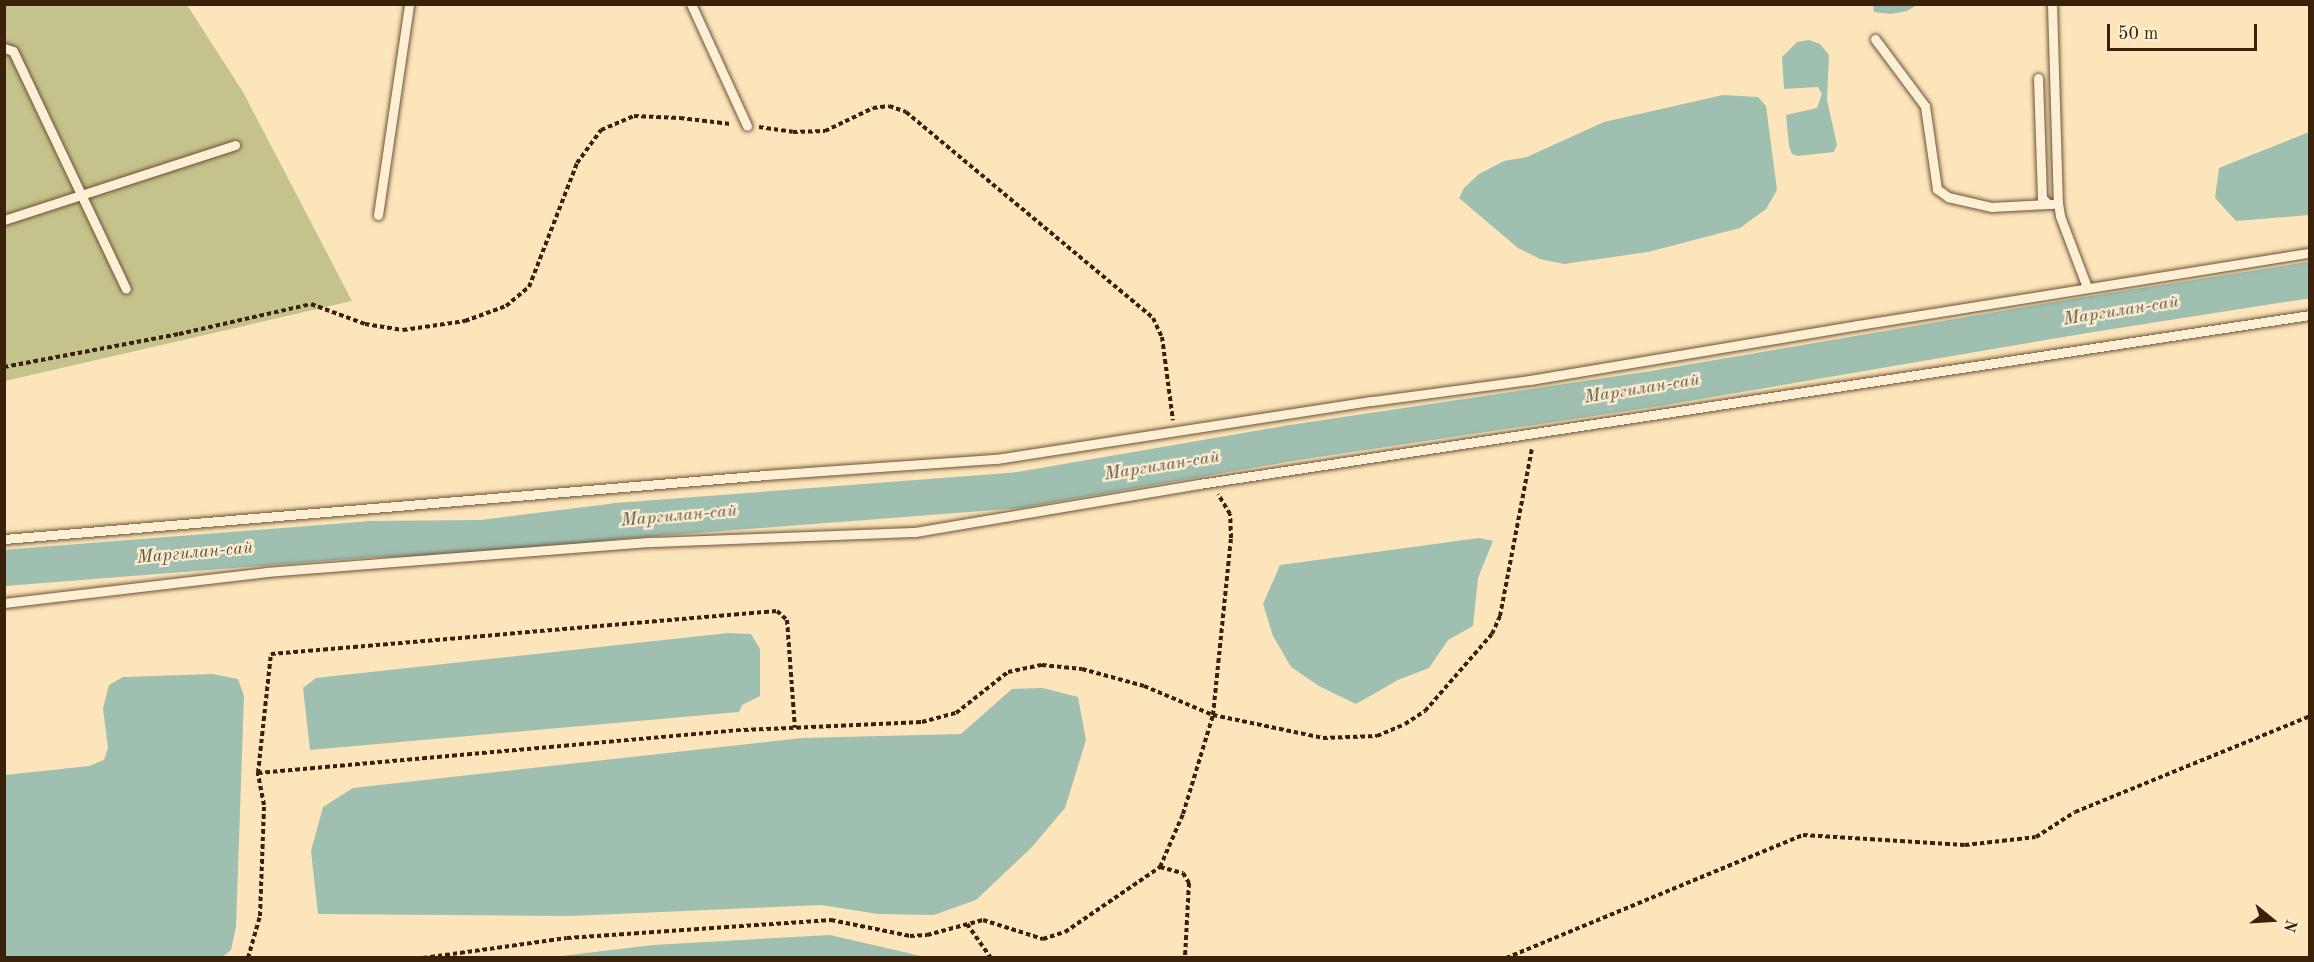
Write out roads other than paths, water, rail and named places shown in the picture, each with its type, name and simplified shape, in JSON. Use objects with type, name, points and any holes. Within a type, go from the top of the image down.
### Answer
[{"type":"lane","points":[[378,215],[409,4]]},
{"type":"lane","points":[[691,4],[747,126]]},
{"type":"lane","points":[[2052,4],[2058,203],[2060,216],[2087,287]]},
{"type":"lane","points":[[1875,39],[1925,106],[1937,189],[1948,197],[1991,207],[2058,203]]},
{"type":"lane","points":[[4,48],[13,51],[83,194],[126,289]]},
{"type":"lane","points":[[2038,78],[2042,198],[2048,204]]},
{"type":"lane","points":[[4,220],[235,145]]},
{"type":"lane","points":[[4,539],[766,475],[996,459],[1175,430],[1530,380],[2087,287],[2310,253]]},
{"type":"lane","points":[[4,603],[267,572],[651,542],[915,532],[1199,484],[2310,315]]},
{"type":"waterway","name":"Маргилан-сай","points":[[4,568],[370,539],[481,538],[617,521],[1019,490],[1291,443],[1664,387],[2086,315],[2310,280]]}]
